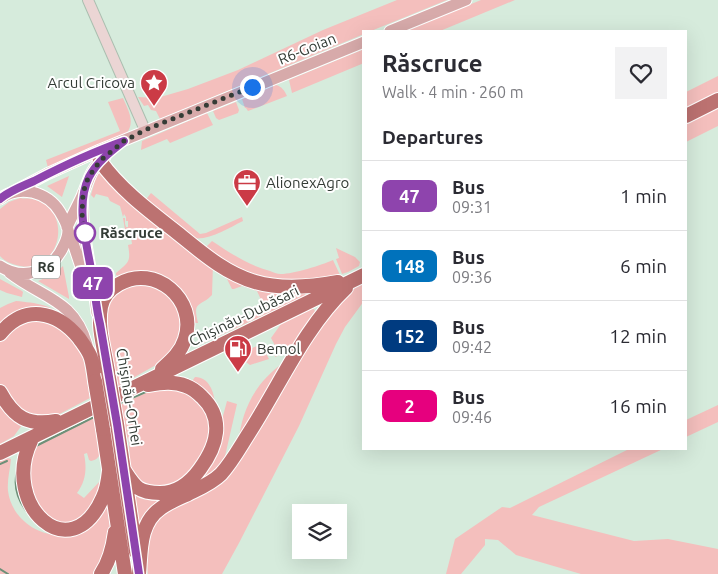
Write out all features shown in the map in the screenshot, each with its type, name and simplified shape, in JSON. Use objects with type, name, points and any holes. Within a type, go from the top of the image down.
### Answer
[{"type":"highway","points":[[687,116],[718,100]]},
{"type":"highway","points":[[100,161],[115,180],[146,208],[204,254],[228,271],[242,278],[262,284],[295,288],[317,286],[360,277]]},
{"type":"highway","points":[[98,318],[106,295],[114,286],[126,280],[142,277],[152,279],[166,285],[179,298],[187,322],[185,340],[180,351],[151,380]]},
{"type":"highway","points":[[139,574],[141,544],[146,525],[160,508],[203,487],[220,475],[251,430],[316,323],[329,305],[360,277]]},
{"type":"highway","name":"Chișinău-Dubăsari","points":[[72,418],[360,277]]},
{"type":"highway","points":[[0,334],[7,326],[25,315],[43,314],[56,319],[69,328],[81,340],[91,357]]},
{"type":"highway","name":"Chișinău-Orhei","points":[[98,318],[117,424],[139,574]]},
{"type":"highway","name":"Chișinău-Orhei","points":[[91,357],[125,574]]},
{"type":"highway","points":[[124,470],[136,487],[143,490],[163,493],[177,490],[189,482],[203,466],[212,450],[216,437],[216,425],[211,409],[206,400],[193,389],[180,384],[164,382],[138,386]]},
{"type":"highway","points":[[0,392],[8,406],[20,417],[32,422],[45,423],[72,418]]},
{"type":"highway","points":[[0,453],[72,418]]},
{"type":"highway","points":[[36,435],[24,447],[14,464],[12,478],[14,498],[25,516],[36,525],[58,530],[73,527],[85,520],[97,508],[104,496],[110,471]]},
{"type":"highway","points":[[101,574],[112,550],[116,517]]},
{"type":"main road","points":[[392,30],[466,0]]},
{"type":"main road","name":"R6-Goian","points":[[1,197],[145,130],[362,43]]},
{"type":"main road","name":"R6-Goian","points":[[68,231],[88,178],[100,161],[124,141]]},
{"type":"main road","name":"R6","points":[[2,267],[23,273],[35,272],[46,268],[59,254],[68,231],[59,210],[50,200],[36,193],[15,191]]},
{"type":"main road","points":[[83,193],[82,214],[98,318]]},
{"type":"main road","points":[[68,231],[87,243]]},
{"type":"main road","name":"Chișinău-Orhei","points":[[68,231],[98,318]]},
{"type":"main road","name":"Chișinău-Orhei","points":[[2,267],[58,302],[69,312],[83,332],[91,357]]},
{"type":"street","points":[[88,0],[145,130]]},
{"type":"shaded area","points":[[397,0],[447,0],[373,30],[362,30],[362,35],[160,119],[156,111],[151,110],[148,105],[144,106],[138,97],[157,98],[188,89],[238,70],[323,30]]},
{"type":"shaded area","points":[[481,0],[515,0],[442,30],[408,30]]},
{"type":"shaded area","points":[[362,50],[362,64],[292,93],[289,80]]},
{"type":"shaded area","points":[[718,76],[718,96],[687,112],[687,92]]},
{"type":"shaded area","points":[[276,85],[283,89],[287,96],[248,111],[245,108],[242,99]]},
{"type":"shaded area","points":[[123,98],[131,120],[126,134],[48,168],[46,160],[120,131],[108,102]]},
{"type":"shaded area","points":[[236,102],[239,110],[238,113],[219,120],[216,118],[213,111]]},
{"type":"shaded area","points":[[718,103],[718,126],[687,142],[687,118]]},
{"type":"shaded area","points":[[207,113],[213,125],[170,143],[167,139],[141,150],[142,141]]},
{"type":"shaded area","points":[[99,173],[213,264],[212,295],[197,307],[196,316],[198,323],[190,321],[181,295],[116,275],[128,261],[128,245],[132,244],[131,237],[127,238],[123,218],[125,218],[126,227],[128,227],[128,221],[126,221],[124,214],[123,217],[120,206],[110,201],[108,197],[96,194],[94,198],[91,195]]},
{"type":"shaded area","points":[[69,176],[62,197],[47,186]]},
{"type":"shaded area","points":[[151,193],[200,234],[242,217],[243,221],[212,236],[192,238],[144,202]]},
{"type":"shaded area","points":[[20,198],[32,199],[46,205],[54,214],[58,226],[58,239],[53,251],[45,260],[34,266],[20,266],[6,261],[0,256],[0,209],[9,202]]},
{"type":"shaded area","points":[[212,241],[247,262],[277,273],[286,274],[300,271],[333,260],[340,275],[329,279],[287,285],[241,274],[207,249],[207,246]]},
{"type":"shaded area","points":[[336,248],[355,257],[360,262],[359,266],[342,274],[336,259],[339,258]]},
{"type":"shaded area","points":[[63,266],[69,299],[38,281],[54,274]]},
{"type":"shaded area","points":[[227,275],[302,291],[305,296],[204,343],[202,340],[256,314],[263,304],[257,291],[242,286],[232,289],[226,277]]},
{"type":"shaded area","points":[[0,279],[22,291],[22,297],[0,290]]},
{"type":"shaded area","points":[[149,283],[174,296],[184,328],[170,357],[117,387],[106,318],[108,308],[111,300],[120,291],[132,286]]},
{"type":"shaded area","points":[[362,283],[362,304],[345,327],[336,344],[299,426],[222,574],[148,574],[144,545],[156,517],[202,491],[279,390],[341,297]]},
{"type":"shaded area","points":[[16,301],[50,307],[67,320],[51,314],[0,329],[0,308]]},
{"type":"shaded area","points":[[310,309],[314,309],[316,314],[296,347],[275,357],[279,353],[271,338],[281,324]]},
{"type":"shaded area","points":[[50,320],[79,345],[90,398],[50,419],[22,415],[0,385],[0,341],[4,335],[21,321]]},
{"type":"shaded area","points":[[261,344],[269,359],[250,365],[243,360],[248,354],[244,352]]},
{"type":"shaded area","points":[[283,363],[238,444],[246,409],[251,399],[264,380]]},
{"type":"shaded area","points":[[195,377],[207,382],[212,390],[215,403],[190,384]]},
{"type":"shaded area","points":[[168,389],[186,390],[210,414],[212,443],[184,482],[159,490],[139,482],[130,468],[129,442],[122,423],[120,405],[151,391]]},
{"type":"shaded area","points":[[0,399],[22,425],[14,436],[0,444]]},
{"type":"shaded area","points":[[227,401],[237,404],[223,465],[139,524],[134,493],[189,487],[220,427]]},
{"type":"shaded area","points":[[718,405],[718,422],[687,437],[687,420]]},
{"type":"shaded area","points":[[94,416],[100,454],[97,459],[91,461],[87,453],[84,454],[85,474],[77,493],[84,498],[101,480],[104,483],[100,497],[80,518],[66,525],[32,517],[21,504],[16,489],[18,468],[30,448]]},
{"type":"shaded area","points":[[627,450],[661,450],[539,507],[532,515],[634,541],[668,539],[718,549],[718,574],[581,574],[516,555],[498,540],[485,539],[485,545],[461,574],[446,574],[455,539],[502,507],[510,508]]},
{"type":"shaded area","points":[[7,458],[11,459],[8,479],[10,500],[19,516],[40,531],[57,535],[107,500],[111,531],[106,554],[96,574],[0,574],[0,461]]},
{"type":"waterway","points":[[118,404],[148,391]]},
{"type":"waterway","points":[[36,446],[96,416]]},
{"type":"waterway","points":[[0,464],[7,461]]},
{"type":"waterway","points":[[17,471],[17,494],[28,513]]},
{"type":"waterway","points":[[0,569],[8,574]]},
{"type":"bus line","name":"47","points":[[0,199],[47,174],[124,141],[100,161],[88,178],[83,193],[82,214],[117,424],[139,574]]},
{"type":"place","name":"Arcul Cricova","points":[[154,107]]},
{"type":"place","name":"AlionexAgro","points":[[247,207]]},
{"type":"place","name":"Răscruce","points":[[85,233]]},
{"type":"place","name":"Bemol","points":[[238,373]]},
{"type":"route","points":[[85,233],[82,214],[83,193],[88,178],[100,161],[124,141],[145,130],[252,87]]}]
